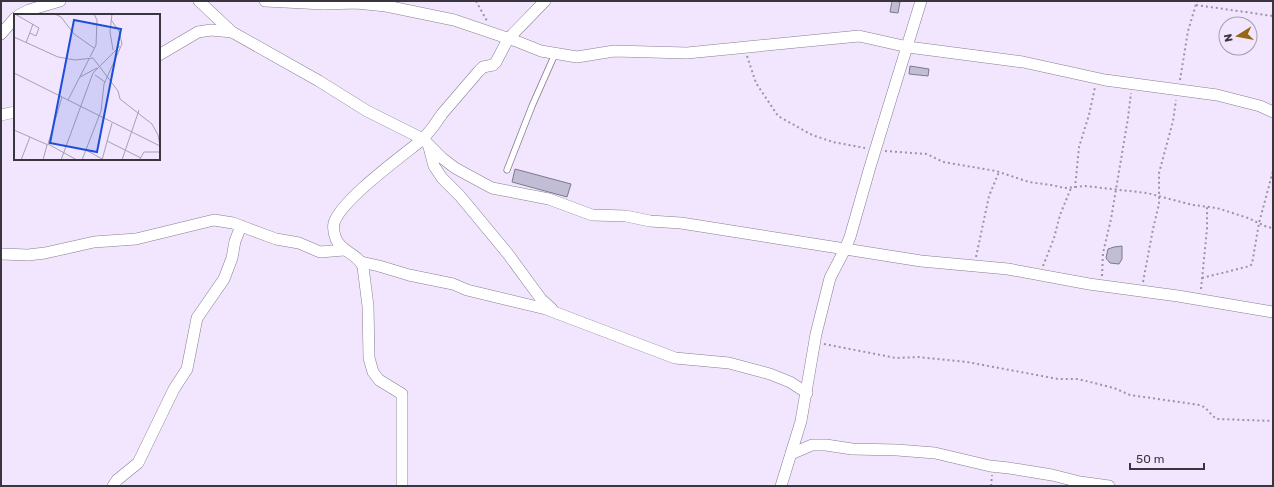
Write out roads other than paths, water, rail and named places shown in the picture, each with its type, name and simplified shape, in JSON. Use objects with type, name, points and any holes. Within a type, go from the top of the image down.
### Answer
[{"type":"street","points":[[21,14],[29,10],[60,1]]},
{"type":"street","points":[[199,1],[232,32],[319,81],[367,111],[426,142],[442,158],[455,168],[492,188],[549,199],[592,215],[626,216],[650,221],[681,223],[921,261],[1008,269],[1102,286],[1273,312]]},
{"type":"street","points":[[265,1],[324,4],[356,3],[386,6],[454,20],[541,51],[577,57],[614,51],[687,54],[853,35],[908,47],[1023,62],[1097,78],[1216,95],[1260,106],[1273,112]]},
{"type":"street","points":[[545,1],[508,39],[496,62],[493,65],[483,67],[442,114],[433,127],[426,142],[348,202],[334,224],[336,239],[344,250],[361,262],[409,275],[453,284],[467,290],[546,309],[675,358],[729,363],[770,374],[790,382],[807,393]]},
{"type":"street","points":[[781,486],[801,421],[815,342],[830,278],[846,249],[921,1]]},
{"type":"street","points":[[1,34],[14,19]]},
{"type":"street","points":[[160,54],[198,32],[211,30],[232,32]]},
{"type":"street","points":[[1,115],[14,112]]},
{"type":"street","points":[[426,142],[434,166],[442,178],[460,196],[508,254],[541,299],[558,313]]},
{"type":"street","points":[[1,254],[28,255],[94,242],[136,239],[208,221],[223,221],[241,226],[266,236],[299,243],[320,252],[344,250]]},
{"type":"street","points":[[113,486],[117,480],[134,468],[138,463],[170,396],[187,369],[197,318],[224,279],[232,258],[237,234],[241,226]]},
{"type":"street","points":[[361,262],[368,306],[369,358],[373,372],[379,380],[402,394],[402,486]]},
{"type":"street","points":[[791,454],[812,445],[826,445],[852,449],[935,453],[990,466],[1052,475],[1080,482],[1109,486]]},
{"type":"lane","points":[[507,170],[532,106],[555,54]]}]
